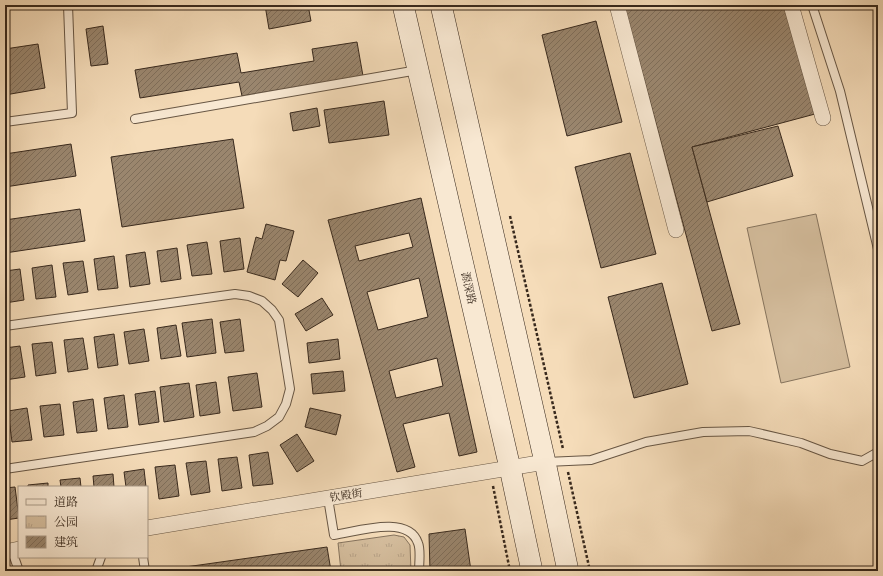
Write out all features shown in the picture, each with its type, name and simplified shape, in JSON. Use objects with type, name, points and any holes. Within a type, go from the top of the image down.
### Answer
[{"type":"main road","name":"源深路","points":[[403,5],[510,468],[532,571]]},
{"type":"main road","points":[[441,5],[545,462],[568,571]]},
{"type":"street","points":[[617,5],[676,230]]},
{"type":"street","points":[[791,5],[823,118]]},
{"type":"street","name":"钦殿街","points":[[148,528],[545,462]]},
{"type":"lane","points":[[5,122],[72,113],[68,5]]},
{"type":"lane","points":[[812,5],[840,91],[878,250]]},
{"type":"lane","points":[[135,119],[419,70]]},
{"type":"lane","points":[[5,326],[235,294],[249,296],[262,301],[272,310],[279,320],[290,390],[286,404],[279,417],[267,426],[254,432],[5,469]]},
{"type":"lane","points":[[545,462],[591,460],[646,442],[703,432],[749,431],[801,443],[830,454],[862,461],[878,452]]},
{"type":"lane","points":[[328,498],[334,535],[395,525],[409,530],[418,542],[419,571]]},
{"type":"lane","points":[[12,550],[20,571]]},
{"type":"lane","points":[[96,571],[101,558]]},
{"type":"lane","points":[[143,558],[145,571]]},
{"type":"green space","points":[[816,214],[850,367],[781,383],[747,228]]},
{"type":"green space","points":[[394,535],[404,537],[410,545],[411,571],[341,571],[338,543]]},
{"type":"building","points":[[5,5],[26,5],[5,8]]},
{"type":"building","points":[[265,5],[308,5],[311,21],[269,29]]},
{"type":"building","points":[[624,5],[786,5],[815,114],[692,147],[740,324],[712,331]]},
{"type":"building","points":[[596,21],[622,122],[567,136],[542,35]]},
{"type":"building","points":[[103,26],[108,64],[91,66],[86,29]]},
{"type":"building","points":[[357,42],[363,76],[242,96],[239,82],[140,98],[135,70],[237,53],[241,73],[314,61],[312,49]]},
{"type":"building","points":[[38,44],[45,88],[5,95],[5,49]]},
{"type":"building","points":[[384,101],[389,135],[329,143],[324,110]]},
{"type":"building","points":[[317,108],[320,126],[293,131],[290,113]]},
{"type":"building","points":[[778,126],[793,176],[707,202],[692,147]]},
{"type":"building","points":[[233,139],[244,208],[122,227],[111,157]]},
{"type":"building","points":[[71,144],[76,176],[5,187],[5,154]]},
{"type":"building","points":[[630,153],[656,254],[601,268],[575,167]]},
{"type":"building","points":[[421,198],[477,452],[459,456],[449,413],[403,424],[415,467],[397,472],[328,220]],"holes":[[[409,233],[413,247],[359,261],[355,246]],[[419,278],[428,317],[378,330],[367,292]],[[437,358],[443,386],[396,398],[389,371]]]},
{"type":"building","points":[[80,209],[85,241],[5,253],[5,220]]},
{"type":"building","points":[[266,224],[294,231],[286,261],[280,260],[275,280],[247,272],[256,237],[262,239]]},
{"type":"building","points":[[240,238],[244,269],[224,272],[220,241]]},
{"type":"building","points":[[207,242],[212,274],[192,276],[187,245]]},
{"type":"building","points":[[177,248],[181,279],[161,282],[157,251]]},
{"type":"building","points":[[145,252],[150,284],[130,287],[126,255]]},
{"type":"building","points":[[114,256],[118,288],[98,290],[94,259]]},
{"type":"building","points":[[303,260],[318,273],[298,297],[282,284]]},
{"type":"building","points":[[83,261],[88,292],[68,295],[63,263]]},
{"type":"building","points":[[52,265],[56,297],[36,299],[32,268]]},
{"type":"building","points":[[20,269],[24,300],[5,303],[5,271]]},
{"type":"building","points":[[662,283],[688,384],[634,398],[608,297]]},
{"type":"building","points":[[322,298],[333,315],[306,331],[295,314]]},
{"type":"building","points":[[212,319],[216,353],[187,357],[182,323]]},
{"type":"building","points":[[240,319],[244,351],[225,353],[220,322]]},
{"type":"building","points":[[176,325],[181,356],[161,359],[157,328]]},
{"type":"building","points":[[144,329],[149,361],[129,364],[124,332]]},
{"type":"building","points":[[114,334],[118,365],[98,368],[94,337]]},
{"type":"building","points":[[83,338],[88,369],[68,372],[64,340]]},
{"type":"building","points":[[338,339],[340,359],[309,363],[307,343]]},
{"type":"building","points":[[52,342],[56,373],[36,376],[32,344]]},
{"type":"building","points":[[20,346],[25,377],[5,380],[5,348]]},
{"type":"building","points":[[343,371],[345,391],[313,394],[311,374]]},
{"type":"building","points":[[257,373],[262,407],[233,411],[228,377]]},
{"type":"building","points":[[216,382],[220,413],[200,416],[196,385]]},
{"type":"building","points":[[189,383],[194,417],[164,422],[160,387]]},
{"type":"building","points":[[155,391],[159,422],[139,425],[135,394]]},
{"type":"building","points":[[124,395],[128,427],[108,429],[104,398]]},
{"type":"building","points":[[93,399],[97,431],[77,433],[73,402]]},
{"type":"building","points":[[60,404],[64,435],[44,437],[40,406]]},
{"type":"building","points":[[27,408],[32,440],[12,442],[8,411]]},
{"type":"building","points":[[310,408],[341,415],[336,435],[305,427]]},
{"type":"building","points":[[297,434],[314,461],[297,472],[280,445]]},
{"type":"building","points":[[268,452],[273,484],[253,486],[249,455]]},
{"type":"building","points":[[237,457],[242,488],[222,491],[218,459]]},
{"type":"building","points":[[206,461],[210,492],[191,495],[186,463]]},
{"type":"building","points":[[175,465],[179,496],[159,499],[155,467]]},
{"type":"building","points":[[144,469],[146,486],[126,486],[124,472]]},
{"type":"building","points":[[113,474],[114,486],[94,486],[93,476]]},
{"type":"building","points":[[80,478],[81,486],[61,486],[60,480]]},
{"type":"building","points":[[48,483],[48,486],[28,485]]},
{"type":"building","points":[[15,487],[18,518],[5,520],[5,488]]},
{"type":"building","points":[[465,529],[471,571],[430,571],[429,534]]},
{"type":"building","points":[[327,547],[331,571],[157,571]]}]
